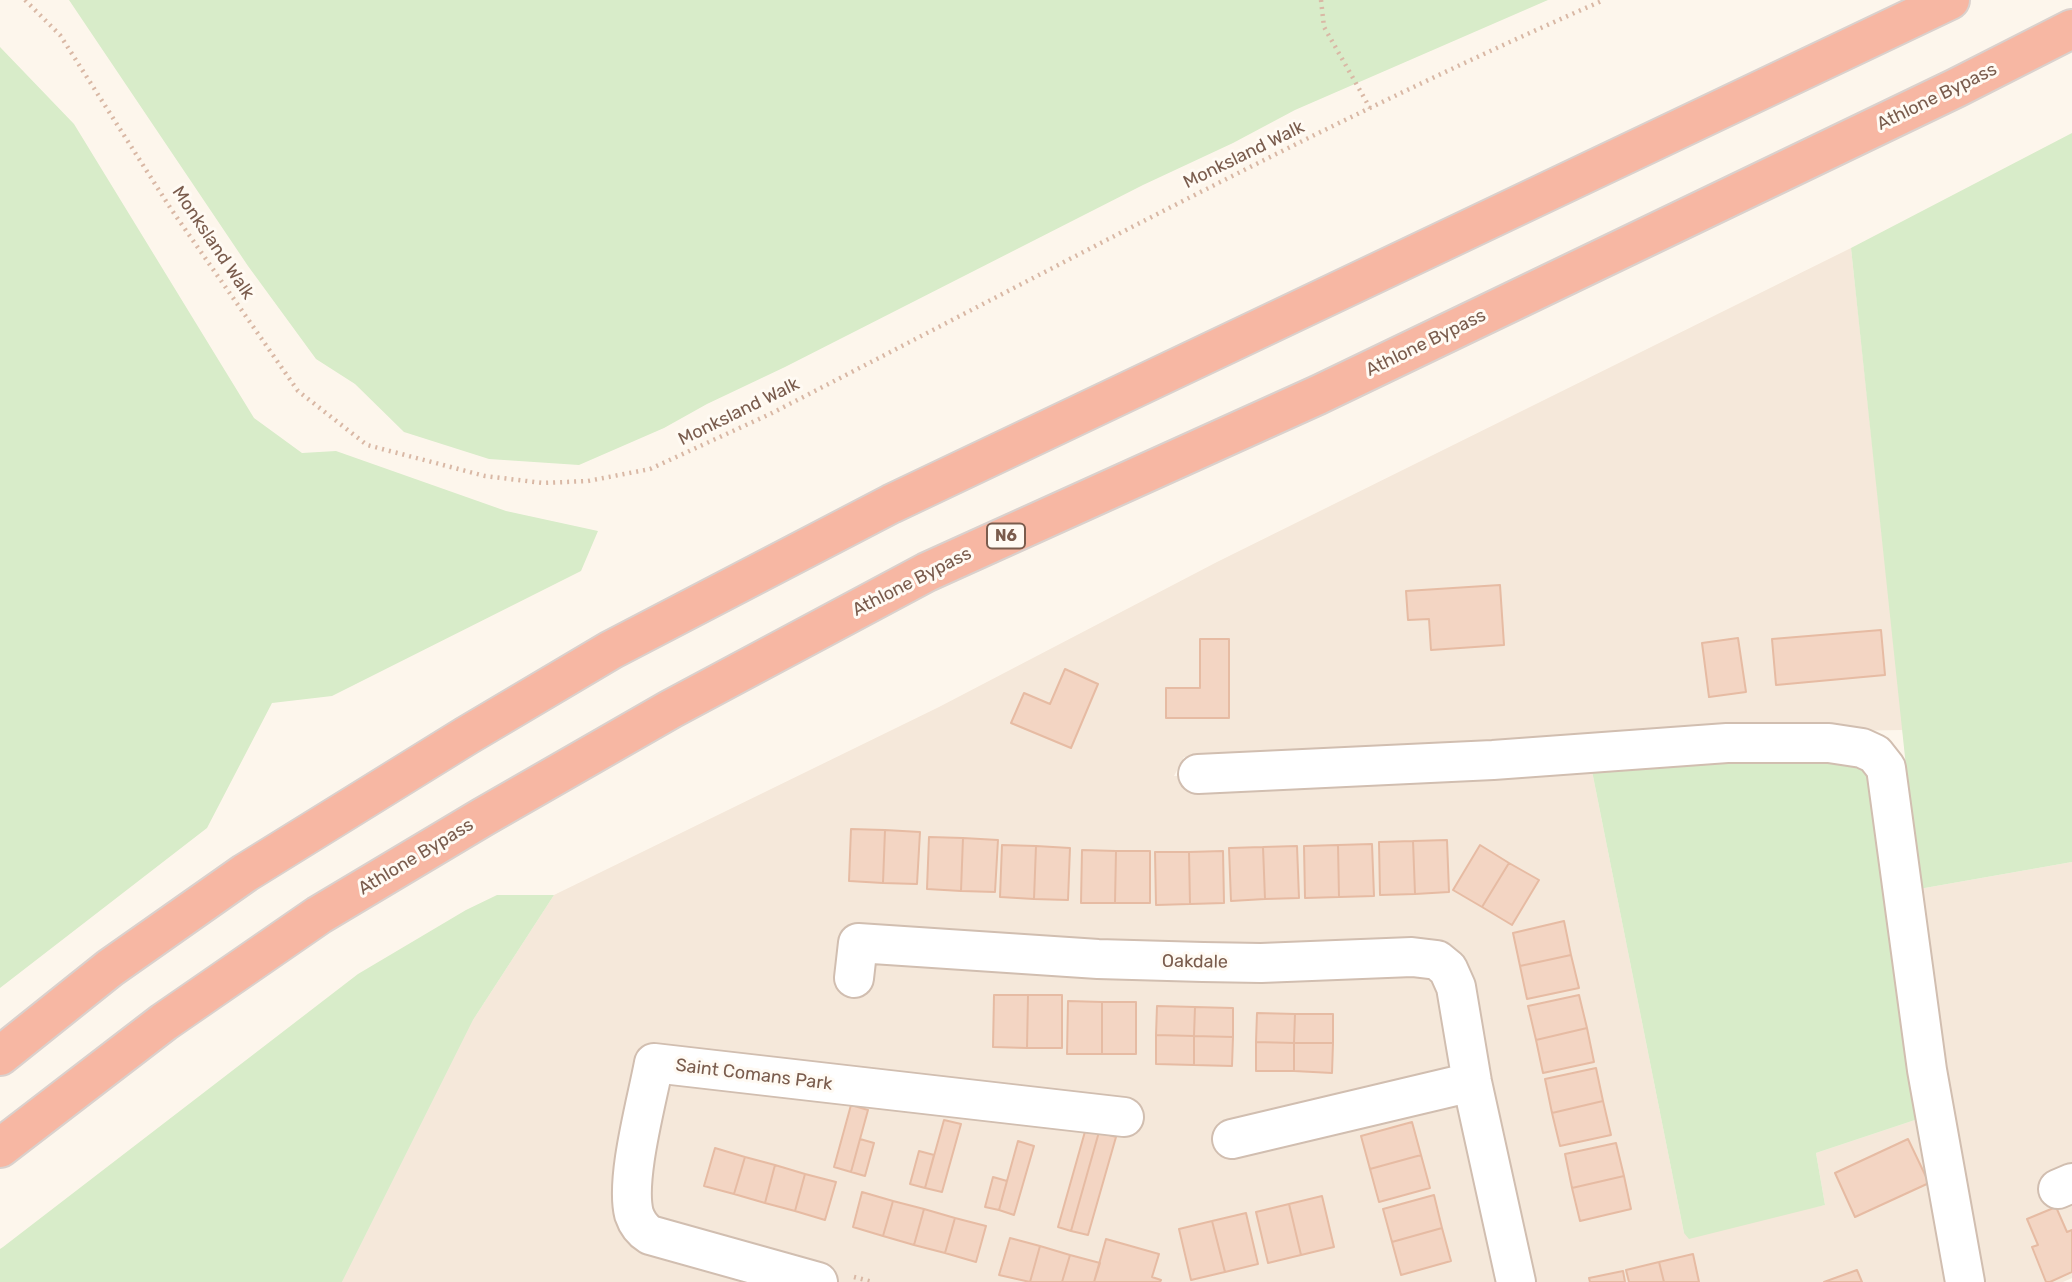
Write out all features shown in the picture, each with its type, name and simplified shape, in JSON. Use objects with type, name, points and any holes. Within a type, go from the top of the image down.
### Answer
[{"type":"highway","points":[[0,1056],[110,968],[245,873],[611,650],[891,504],[1950,0]]},
{"type":"highway","name":"Athlone Bypass","points":[[0,1148],[164,1022],[319,915],[671,709],[927,572],[1318,395],[1943,94],[2072,29]]},
{"type":"street","points":[[1198,774],[1493,760],[1727,743],[1829,743],[1862,748],[1875,754],[1886,768],[1927,1070],[1965,1282]]},
{"type":"street","name":"Oakdale","points":[[856,960],[1098,959],[1261,963],[1412,957],[1437,960],[1448,969],[1456,987],[1472,1082],[1516,1282]]},
{"type":"street","name":"Saint Comans Park","points":[[832,1278],[650,1235],[642,1230],[635,1217],[633,1205],[634,1171],[654,1063],[1124,1117]]},
{"type":"street","points":[[1232,1139],[1472,1082]]},
{"type":"path","name":"Monksland Walk","points":[[25,0],[60,35],[172,208],[298,391],[367,445],[485,476],[543,484],[588,481],[650,469],[709,443],[1370,108],[1493,48],[1604,0]]},
{"type":"path","points":[[1321,0],[1324,27],[1370,108]]},
{"type":"path","points":[[832,1278],[873,1282]]},
{"type":"shaded area","points":[[1851,248],[1903,730],[1676,734],[1184,757],[1174,776],[1592,771],[1684,1233],[1825,1205],[1816,1153],[1921,1118],[1950,1282],[342,1282],[473,1020],[554,895],[939,707],[1217,562]]},
{"type":"shaded area","points":[[2072,862],[2072,1278],[2063,1282],[1980,1282],[1919,889]]},
{"type":"green space","points":[[69,0],[1548,0],[1295,110],[664,428],[579,465],[489,459],[404,432],[355,384],[316,359],[248,266]]},
{"type":"green space","points":[[0,47],[74,124],[254,418],[302,453],[336,451],[506,511],[598,531],[581,571],[332,696],[272,703],[207,828],[0,988]]},
{"type":"green space","points":[[2072,133],[2072,862],[1919,889],[1851,248]]},
{"type":"green space","points":[[1686,760],[1849,760],[1880,786],[1921,1118],[1816,1153],[1825,1205],[1689,1239],[1684,1233],[1592,771]]},
{"type":"green space","points":[[497,895],[554,895],[473,1020],[342,1282],[0,1282],[0,1249],[358,974],[466,910]]},
{"type":"building","points":[[1500,585],[1504,645],[1431,650],[1429,619],[1408,620],[1406,591]]},
{"type":"building","points":[[1881,630],[1885,675],[1776,685],[1772,639]]},
{"type":"building","points":[[1738,638],[1746,692],[1709,697],[1702,643]]},
{"type":"building","points":[[1200,639],[1229,639],[1229,718],[1166,718],[1166,688],[1200,688]]},
{"type":"building","points":[[1065,669],[1098,684],[1071,748],[1011,723],[1024,693],[1050,704]]},
{"type":"building","points":[[851,829],[885,830],[883,883],[849,881]]},
{"type":"building","points":[[885,830],[920,832],[917,884],[883,883]]},
{"type":"building","points":[[929,837],[963,838],[961,891],[927,889]]},
{"type":"building","points":[[963,838],[998,840],[995,892],[961,891]]},
{"type":"building","points":[[1447,840],[1449,892],[1415,894],[1413,841]]},
{"type":"building","points":[[1413,841],[1415,894],[1380,895],[1379,842]]},
{"type":"building","points":[[1372,844],[1374,896],[1339,897],[1338,845]]},
{"type":"building","points":[[1002,845],[1036,846],[1034,899],[1000,897]]},
{"type":"building","points":[[1338,845],[1339,897],[1305,898],[1304,846]]},
{"type":"building","points":[[1480,845],[1509,863],[1482,907],[1453,890]]},
{"type":"building","points":[[1036,846],[1070,848],[1068,900],[1034,899]]},
{"type":"building","points":[[1297,846],[1299,898],[1265,899],[1263,847]]},
{"type":"building","points":[[1263,847],[1265,899],[1231,901],[1229,848]]},
{"type":"building","points":[[1082,850],[1116,851],[1115,903],[1081,903]]},
{"type":"building","points":[[1116,851],[1150,851],[1150,903],[1115,903]]},
{"type":"building","points":[[1223,851],[1224,903],[1190,904],[1189,852]]},
{"type":"building","points":[[1155,852],[1189,852],[1190,904],[1156,905]]},
{"type":"building","points":[[1509,863],[1539,880],[1512,925],[1482,907]]},
{"type":"building","points":[[1564,921],[1571,955],[1520,966],[1513,933]]},
{"type":"building","points":[[1571,955],[1579,988],[1527,999],[1520,966]]},
{"type":"building","points":[[994,995],[1028,995],[1027,1048],[993,1047]]},
{"type":"building","points":[[1028,995],[1062,995],[1062,1048],[1027,1048]]},
{"type":"building","points":[[1579,995],[1587,1028],[1536,1040],[1528,1006]]},
{"type":"building","points":[[1068,1001],[1102,1002],[1102,1054],[1067,1054]]},
{"type":"building","points":[[1102,1002],[1136,1002],[1136,1054],[1102,1054]]},
{"type":"building","points":[[1157,1006],[1195,1007],[1194,1036],[1156,1035]]},
{"type":"building","points":[[1195,1007],[1233,1008],[1233,1037],[1194,1036]]},
{"type":"building","points":[[1257,1013],[1295,1014],[1294,1043],[1256,1042]]},
{"type":"building","points":[[1295,1014],[1333,1014],[1333,1043],[1294,1043]]},
{"type":"building","points":[[1587,1028],[1594,1062],[1543,1073],[1536,1040]]},
{"type":"building","points":[[1156,1035],[1194,1036],[1194,1065],[1156,1064]]},
{"type":"building","points":[[1194,1036],[1233,1037],[1232,1066],[1194,1065]]},
{"type":"building","points":[[1256,1042],[1294,1043],[1294,1071],[1256,1071]]},
{"type":"building","points":[[1294,1043],[1333,1043],[1332,1073],[1294,1071]]},
{"type":"building","points":[[1596,1068],[1603,1101],[1552,1113],[1545,1079]]},
{"type":"building","points":[[1603,1101],[1611,1135],[1560,1146],[1552,1113]]},
{"type":"building","points":[[851,1105],[868,1110],[851,1172],[834,1167]]},
{"type":"building","points":[[944,1120],[961,1124],[942,1192],[925,1188]]},
{"type":"building","points":[[1412,1122],[1421,1155],[1370,1169],[1361,1136]]},
{"type":"building","points":[[1086,1128],[1099,1132],[1071,1231],[1058,1227]]},
{"type":"building","points":[[1099,1132],[1116,1137],[1088,1235],[1071,1231]]},
{"type":"building","points":[[860,1139],[874,1143],[865,1176],[851,1172]]},
{"type":"building","points":[[1908,1139],[1929,1183],[1855,1217],[1835,1173]]},
{"type":"building","points":[[1018,1141],[1034,1146],[1014,1215],[999,1210]]},
{"type":"building","points":[[1616,1143],[1624,1176],[1572,1188],[1565,1154]]},
{"type":"building","points":[[715,1148],[745,1157],[734,1194],[704,1186]]},
{"type":"building","points":[[919,1151],[934,1155],[925,1188],[910,1184]]},
{"type":"building","points":[[1421,1155],[1430,1188],[1379,1202],[1370,1169]]},
{"type":"building","points":[[745,1157],[775,1165],[765,1203],[734,1194]]},
{"type":"building","points":[[775,1165],[805,1174],[795,1211],[765,1203]]},
{"type":"building","points":[[805,1174],[836,1182],[825,1220],[795,1211]]},
{"type":"building","points":[[1624,1176],[1631,1209],[1580,1221],[1572,1188]]},
{"type":"building","points":[[993,1177],[1007,1181],[999,1210],[985,1207]]},
{"type":"building","points":[[862,1192],[893,1201],[883,1236],[853,1227]]},
{"type":"building","points":[[1434,1195],[1442,1228],[1392,1242],[1383,1209]]},
{"type":"building","points":[[1322,1196],[1334,1247],[1301,1255],[1289,1204]]},
{"type":"building","points":[[893,1201],[924,1209],[914,1245],[883,1236]]},
{"type":"building","points":[[1289,1204],[1301,1255],[1268,1263],[1256,1212]]},
{"type":"building","points":[[2056,1207],[2067,1232],[2072,1230],[2072,1272],[2046,1282],[2032,1247],[2038,1245],[2027,1219]]},
{"type":"building","points":[[924,1209],[955,1218],[945,1253],[914,1245]]},
{"type":"building","points":[[1246,1213],[1258,1264],[1225,1272],[1212,1221]]},
{"type":"building","points":[[955,1218],[986,1226],[976,1262],[945,1253]]},
{"type":"building","points":[[1212,1221],[1225,1272],[1191,1280],[1179,1229]]},
{"type":"building","points":[[1442,1228],[1451,1261],[1401,1275],[1392,1242]]},
{"type":"building","points":[[1010,1238],[1040,1246],[1030,1282],[999,1275]]},
{"type":"building","points":[[1106,1239],[1159,1254],[1152,1277],[1161,1280],[1160,1282],[1094,1282]]},
{"type":"building","points":[[1040,1246],[1070,1255],[1062,1282],[1030,1282]]},
{"type":"building","points":[[1693,1254],[1699,1282],[1664,1282],[1659,1262]]},
{"type":"building","points":[[1070,1255],[1100,1263],[1094,1282],[1062,1282]]},
{"type":"building","points":[[1659,1262],[1664,1282],[1629,1282],[1626,1270]]},
{"type":"building","points":[[1857,1270],[1862,1282],[1824,1282]]},
{"type":"building","points":[[1623,1271],[1625,1282],[1590,1282],[1589,1278]]}]
